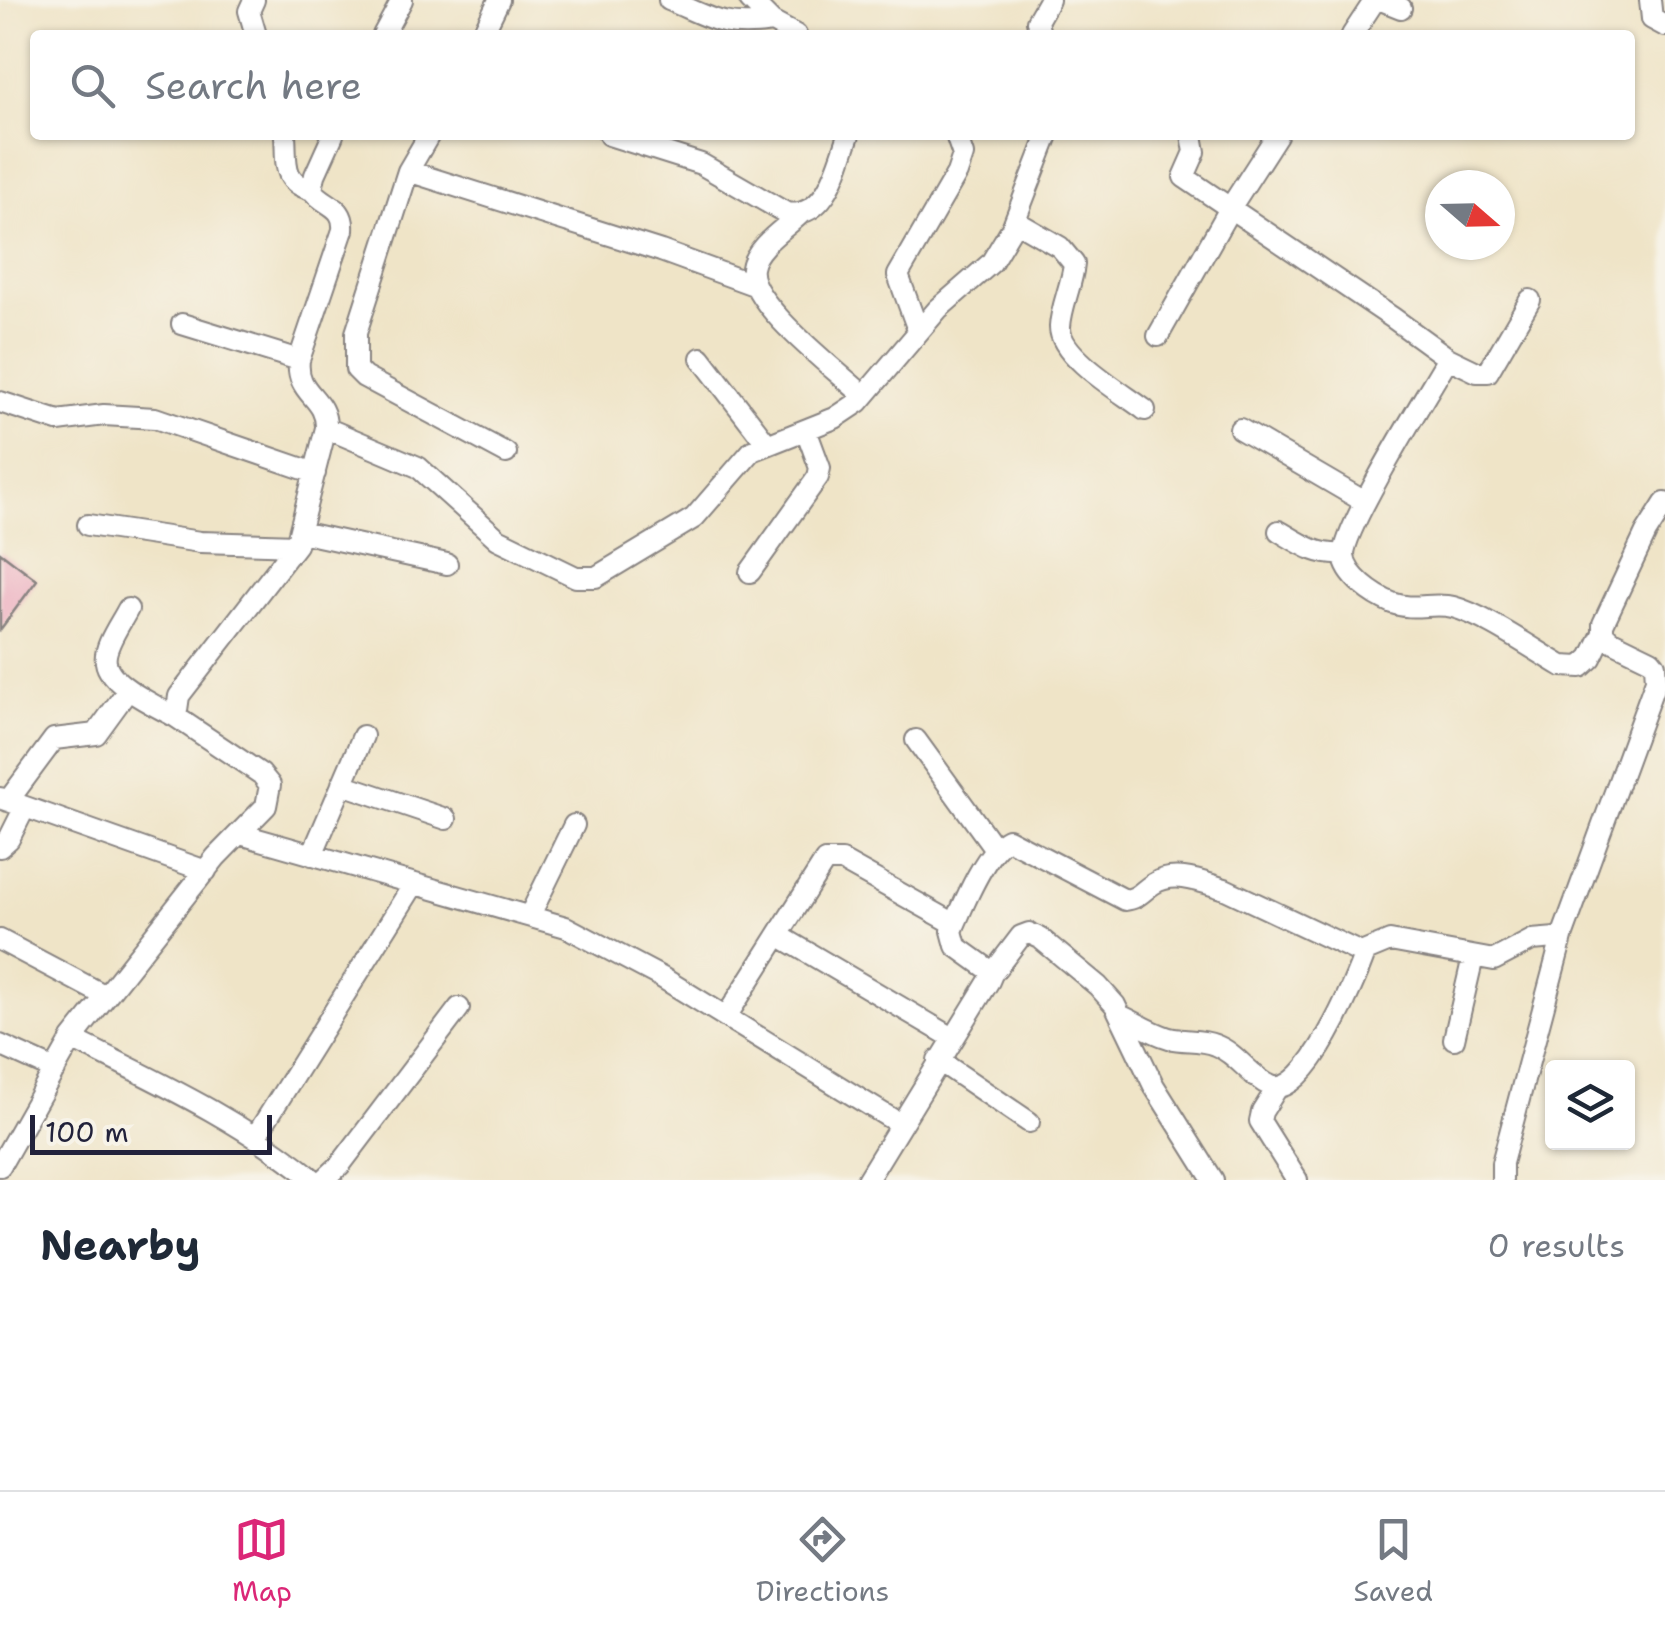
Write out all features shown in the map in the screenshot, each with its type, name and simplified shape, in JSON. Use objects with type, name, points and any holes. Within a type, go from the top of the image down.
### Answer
[{"type":"street","points":[[254,0],[248,12],[254,30]]},
{"type":"street","points":[[386,30],[402,0]]},
{"type":"street","points":[[484,30],[499,0]]},
{"type":"street","points":[[669,0],[726,24],[772,22]]},
{"type":"street","points":[[750,0],[772,22],[787,30]]},
{"type":"street","points":[[1039,30],[1037,22],[1049,0]]},
{"type":"street","points":[[1356,30],[1378,0],[1401,8]]},
{"type":"street","points":[[1650,0],[1652,19],[1665,26]]},
{"type":"street","points":[[176,717],[179,696],[289,553],[326,428],[322,407],[299,381],[299,360],[344,230],[344,217],[340,210],[312,190],[298,186],[288,175],[285,140]]},
{"type":"street","points":[[312,190],[331,140]]},
{"type":"street","points":[[426,140],[408,171],[356,333],[356,369],[364,377],[506,453]]},
{"type":"street","points":[[625,140],[701,164],[786,213],[798,215]]},
{"type":"street","points":[[847,140],[824,196],[810,210],[798,215],[756,258],[752,270],[754,285],[776,316],[864,396]]},
{"type":"street","points":[[918,330],[898,275],[957,172],[962,155],[958,140]]},
{"type":"street","points":[[326,428],[418,467],[498,539],[586,579],[596,577],[694,518],[716,497],[743,459],[767,444],[835,418],[864,396],[918,330],[991,263],[1015,221],[1046,140]]},
{"type":"street","points":[[1193,140],[1195,152],[1184,177],[1448,358],[1477,372],[1488,372],[1530,300]]},
{"type":"street","points":[[1158,336],[1274,140]]},
{"type":"street","points":[[408,171],[661,251],[754,285]]},
{"type":"street","points":[[1015,221],[1060,248],[1074,264],[1060,328],[1062,341],[1144,410]]},
{"type":"street","points":[[182,324],[299,360]]},
{"type":"street","points":[[701,358],[767,444]]},
{"type":"street","points":[[1448,358],[1365,502],[1344,554],[1348,569],[1380,597],[1414,608],[1451,606],[1562,666],[1582,667],[1591,658],[1609,609],[1646,533],[1665,504]]},
{"type":"street","points":[[0,402],[58,421],[146,417],[315,473]]},
{"type":"street","points":[[1240,429],[1365,502]]},
{"type":"street","points":[[750,572],[818,477],[820,468],[806,430]]},
{"type":"street","points":[[88,525],[289,553],[447,564]]},
{"type":"street","points":[[1279,531],[1314,551],[1344,554]]},
{"type":"street","points":[[12,1180],[0,1169],[72,1039],[206,870],[266,806],[270,785],[261,774],[128,690],[110,672],[106,662],[128,609]]},
{"type":"street","points":[[1502,1180],[1502,1162],[1563,934],[1656,680],[1651,660],[1610,640],[1603,632]]},
{"type":"street","points":[[0,847],[9,839],[11,802],[48,746],[61,737],[96,734],[128,690]]},
{"type":"street","points":[[312,855],[363,736]]},
{"type":"street","points":[[916,740],[996,849]]},
{"type":"street","points":[[342,784],[446,819]]},
{"type":"street","points":[[11,802],[206,870]]},
{"type":"street","points":[[530,914],[574,825]]},
{"type":"street","points":[[240,834],[530,914],[595,940],[900,1124]]},
{"type":"street","points":[[992,974],[952,939],[955,924],[996,849],[1008,839],[1125,900],[1134,900],[1157,881],[1169,877],[1225,888],[1374,948],[1396,941],[1494,960],[1525,942],[1563,934]]},
{"type":"street","points":[[726,1017],[820,867],[832,859],[955,924]]},
{"type":"street","points":[[256,1136],[414,884]]},
{"type":"street","points":[[778,934],[952,1038]]},
{"type":"street","points":[[867,1180],[992,974],[1020,936],[1032,934],[1098,986],[1120,1015],[1154,1086],[1213,1180]]},
{"type":"street","points":[[0,940],[104,995]]},
{"type":"street","points":[[1297,1180],[1260,1121],[1262,1112],[1277,1088],[1306,1068],[1328,1036],[1374,948]]},
{"type":"street","points":[[1454,1039],[1473,957]]},
{"type":"street","points":[[324,1180],[340,1165],[458,1008]]},
{"type":"street","points":[[1120,1015],[1166,1038],[1214,1044],[1277,1088]]},
{"type":"street","points":[[72,1039],[203,1105],[256,1136],[314,1180]]},
{"type":"street","points":[[0,1046],[55,1070]]},
{"type":"street","points":[[938,1060],[1029,1122]]},
{"type":"building","points":[[0,552],[37,580],[0,630]]}]
